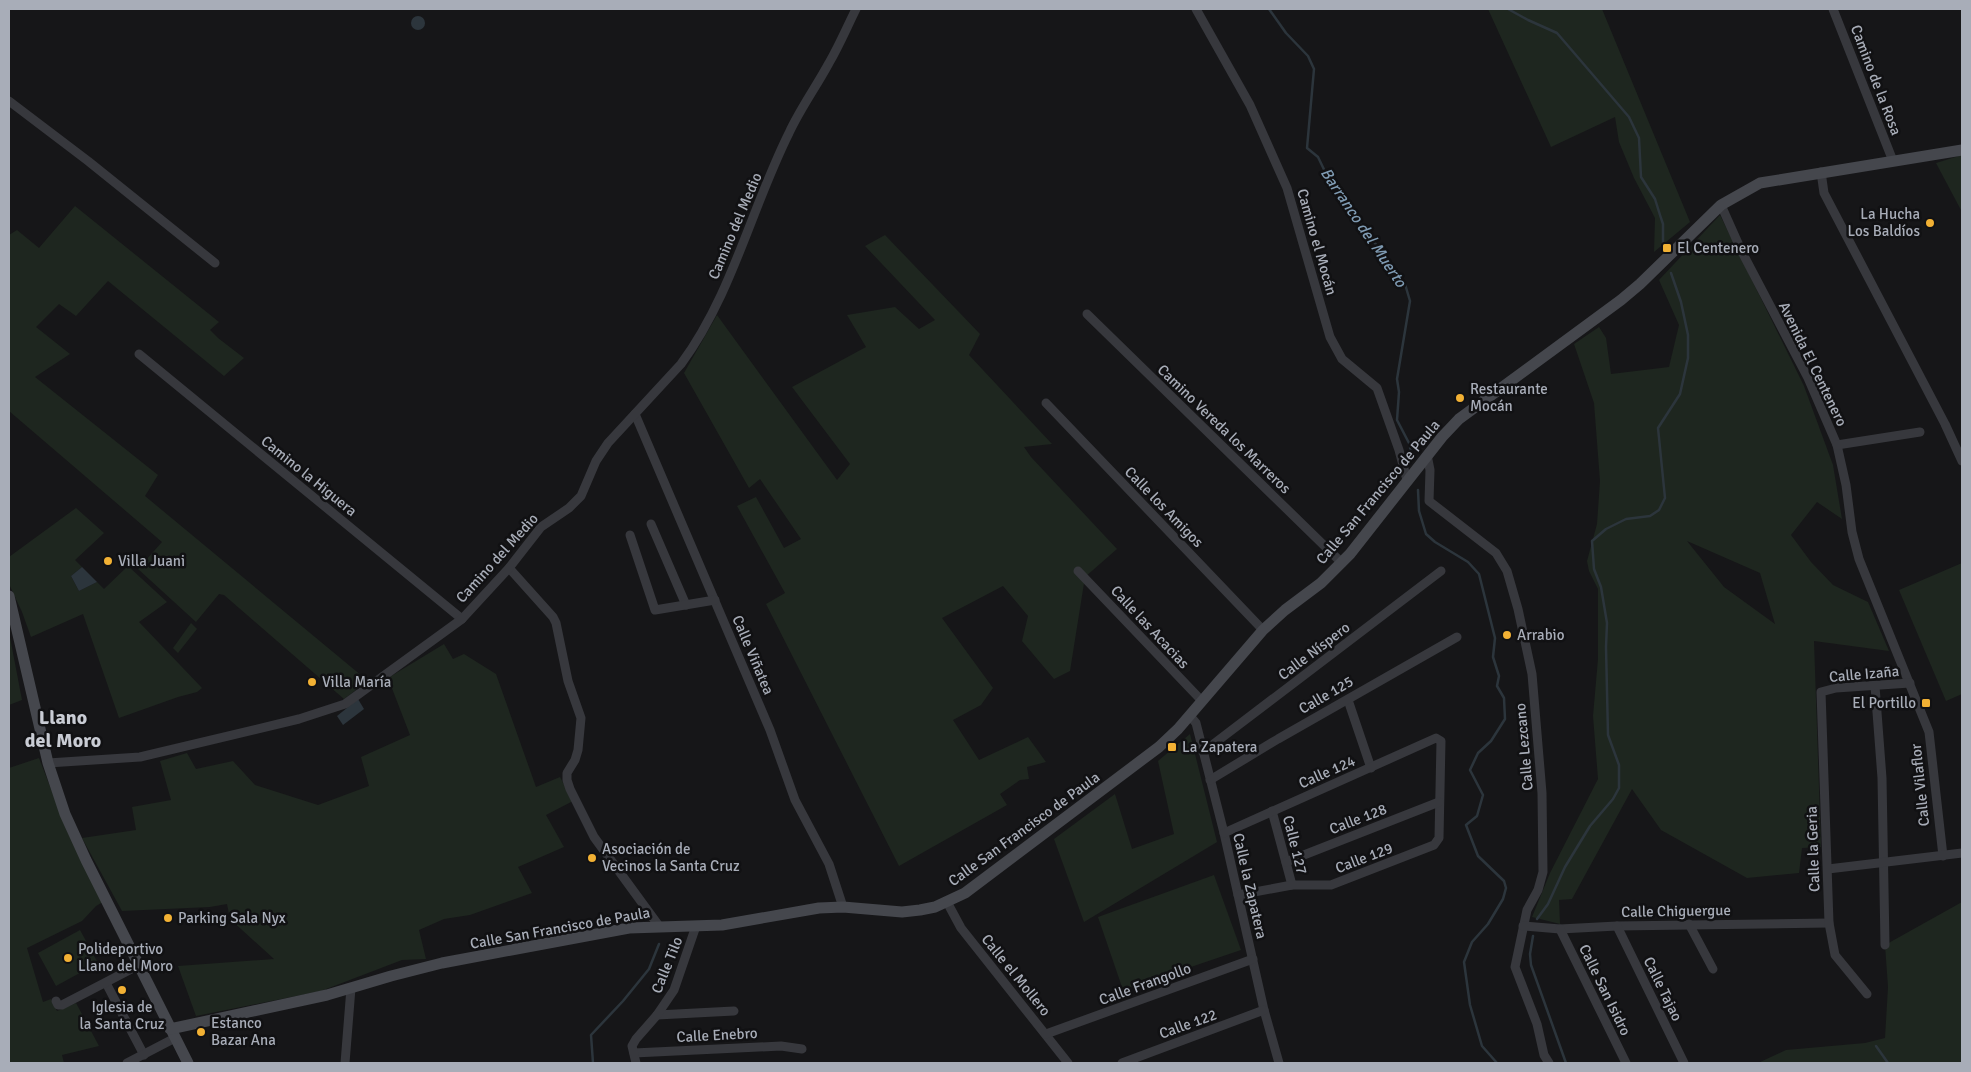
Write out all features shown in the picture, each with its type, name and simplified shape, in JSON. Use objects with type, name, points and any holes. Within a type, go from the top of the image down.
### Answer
[{"type":"main road","name":"Calle San Francisco de Paula","points":[[172,1034],[327,995],[442,963],[629,928],[722,925],[796,911],[843,907],[902,912],[920,910],[965,894],[1159,747],[1190,716],[1263,630],[1285,610],[1321,583],[1342,563],[1426,455],[1459,419],[1475,405],[1621,300],[1640,284],[1721,204],[1760,183],[1962,150]]},
{"type":"main road","points":[[9,596],[48,763],[65,814],[86,860],[188,1063]]},
{"type":"street","name":"Camino del Medio","points":[[48,763],[140,757],[299,719],[337,708],[462,619],[509,568],[541,527],[569,508],[581,496],[601,452],[681,364],[704,329],[728,279],[788,133],[829,63],[856,9]]},
{"type":"street","name":"Camino el Mocán","points":[[1196,9],[1250,105],[1288,188],[1330,337],[1342,359],[1376,388],[1400,450],[1407,480]]},
{"type":"street","name":"Camino de la Rosa","points":[[1833,9],[1893,161]]},
{"type":"street","points":[[9,102],[88,160],[215,264]]},
{"type":"street","points":[[1821,172],[1824,193],[1945,424],[1962,461]]},
{"type":"street","name":"Avenida El Centenero","points":[[1721,204],[1746,259],[1808,378],[1837,445],[1846,485],[1852,532],[1859,558],[1910,683]]},
{"type":"street","name":"Camino Vereda los Marreros","points":[[1087,314],[1342,563]]},
{"type":"street","name":"Camino la Higuera","points":[[139,354],[462,619]]},
{"type":"street","name":"Calle los Amigos","points":[[1046,403],[1263,630]]},
{"type":"street","name":"Calle Viñatea","points":[[634,414],[779,753],[795,800],[830,864],[843,907]]},
{"type":"street","points":[[1837,445],[1920,432]]},
{"type":"street","name":"Calle Lezcano","points":[[1426,455],[1430,470],[1429,501],[1496,553],[1506,571],[1518,609],[1532,674],[1542,793],[1543,872],[1538,890],[1527,910],[1515,967],[1537,1024],[1544,1055],[1549,1063]]},
{"type":"street","points":[[652,524],[686,605]]},
{"type":"street","points":[[630,535],[654,610],[715,600]]},
{"type":"street","points":[[509,568],[556,623],[568,681],[580,718],[578,750],[567,774],[570,789],[594,837],[659,926]]},
{"type":"street","name":"Calle las Acacias","points":[[1078,571],[1202,701]]},
{"type":"street","name":"Calle Níspero","points":[[1203,752],[1441,571]]},
{"type":"street","name":"Calle 125","points":[[1210,780],[1456,637]]},
{"type":"street","name":"Calle Izaña","points":[[1821,692],[1836,688],[1910,683]]},
{"type":"street","name":"Calle Vilaflor","points":[[1910,683],[1928,732],[1943,856]]},
{"type":"street","points":[[1875,686],[1882,778],[1885,946]]},
{"type":"street","name":"Calle la Geria","points":[[1821,692],[1829,923],[1835,955],[1867,994]]},
{"type":"street","points":[[1348,700],[1371,768]]},
{"type":"street","name":"Calle la Zapatera","points":[[1190,716],[1196,723],[1224,833],[1264,1010],[1279,1063]]},
{"type":"street","name":"Calle 124","points":[[1224,833],[1436,738],[1441,741],[1439,802]]},
{"type":"street","name":"Calle 129","points":[[1238,895],[1292,886],[1331,885],[1434,845],[1438,842],[1439,802]]},
{"type":"street","name":"Calle 128","points":[[1286,862],[1439,802]]},
{"type":"street","name":"Calle 127","points":[[1272,811],[1292,886]]},
{"type":"street","points":[[1828,869],[1962,853]]},
{"type":"street","name":"Calle el Mollero","points":[[946,902],[961,928],[1068,1063]]},
{"type":"street","name":"Calle Chiguergue","points":[[1523,926],[1560,929],[1689,924],[1829,923]]},
{"type":"street","points":[[1689,924],[1713,969]]},
{"type":"street","name":"Calle Tilo","points":[[634,1053],[632,1046],[636,1039],[658,1015],[677,984],[696,926]]},
{"type":"street","name":"Calle Tajao","points":[[1617,926],[1684,1063]]},
{"type":"street","name":"Calle San Isidro","points":[[1560,929],[1626,1063]]},
{"type":"street","name":"Calle Frangollo","points":[[1046,1034],[1253,959]]},
{"type":"street","points":[[56,1001],[58,1005],[62,1005],[139,965]]},
{"type":"street","points":[[106,983],[144,1055]]},
{"type":"street","points":[[344,1063],[351,988]]},
{"type":"street","name":"Calle 122","points":[[1122,1063],[1264,1010]]},
{"type":"street","points":[[658,1015],[734,1011]]},
{"type":"street","points":[[127,1063],[144,1055],[172,1034]]},
{"type":"street","name":"Calle Enebro","points":[[634,1053],[781,1046],[802,1050]]},
{"type":"street","points":[[634,1053],[636,1063]]},
{"type":"shaded area","points":[[1488,9],[1602,9],[1690,222],[1654,252],[1655,218],[1634,178],[1619,142],[1615,117],[1551,147]]},
{"type":"shaded area","points":[[418,16],[423,18],[425,23],[423,28],[418,30],[413,28],[411,23],[413,18]]},
{"type":"shaded area","points":[[1962,155],[1962,212],[1936,163]]},
{"type":"shaded area","points":[[75,206],[219,322],[210,330],[244,358],[224,376],[108,281],[76,316],[59,304],[36,327],[70,354],[35,377],[158,475],[145,496],[368,681],[344,699],[224,595],[219,594],[196,622],[138,569],[162,542],[9,411],[9,235],[17,230],[39,248]]},
{"type":"shaded area","points":[[1720,215],[1804,386],[1833,465],[1842,519],[1817,502],[1791,535],[1811,562],[1833,585],[1868,602],[1889,651],[1814,641],[1821,847],[1802,848],[1799,873],[1747,878],[1661,830],[1632,789],[1572,899],[1559,900],[1560,924],[1532,917],[1550,873],[1598,779],[1593,716],[1598,659],[1598,589],[1589,571],[1587,561],[1597,524],[1600,481],[1594,403],[1574,344],[1599,327],[1606,338],[1611,374],[1669,367],[1679,325],[1659,280]],"holes":[[[1687,541],[1760,573],[1775,624],[1724,587]]]},
{"type":"shaded area","points":[[885,235],[980,334],[969,355],[1052,444],[1024,447],[1031,457],[1117,549],[1085,577],[1070,671],[1054,679],[1022,641],[1028,616],[1003,586],[942,618],[993,688],[981,705],[953,720],[979,760],[1028,737],[1046,762],[1027,767],[1029,779],[1020,780],[1000,794],[1007,805],[899,866],[766,604],[785,593],[737,506],[756,497],[784,548],[801,539],[760,479],[749,488],[684,373],[717,315],[837,480],[850,464],[792,387],[866,347],[847,315],[895,307],[919,329],[935,320],[865,246]]},
{"type":"shaded area","points":[[76,508],[104,533],[75,560],[82,567],[71,576],[79,591],[97,582],[104,589],[128,566],[167,602],[139,622],[202,688],[197,692],[119,718],[83,614],[31,637],[9,584],[9,557]]},
{"type":"shaded area","points":[[1962,563],[1962,694],[1946,701],[1899,590]]},
{"type":"shaded area","points":[[82,567],[97,582],[79,591],[71,576]]},
{"type":"shaded area","points":[[191,623],[197,629],[178,653],[173,648]]},
{"type":"shaded area","points":[[9,632],[22,700],[9,705]]},
{"type":"shaded area","points":[[444,644],[453,659],[464,654],[496,674],[536,787],[560,777],[573,801],[546,815],[564,847],[518,867],[532,893],[470,915],[444,919],[419,930],[426,959],[402,960],[321,991],[196,1016],[178,966],[274,959],[230,919],[227,904],[210,907],[122,911],[82,838],[136,830],[132,807],[171,800],[160,761],[187,753],[196,769],[233,761],[255,785],[318,805],[369,786],[361,757],[410,735],[388,678]]},
{"type":"shaded area","points":[[358,699],[364,709],[343,725],[337,716]]},
{"type":"shaded area","points":[[1190,734],[1217,842],[1084,922],[1054,839],[1115,794],[1132,849],[1174,834],[1158,761]]},
{"type":"shaded area","points":[[39,758],[68,833],[103,902],[96,906],[82,921],[27,948],[43,1002],[51,999],[57,1011],[76,1003],[99,1046],[62,1055],[64,1063],[9,1063],[9,768]]},
{"type":"shaded area","points":[[1214,875],[1241,950],[1123,990],[1098,917]]},
{"type":"shaded area","points":[[1962,902],[1962,1063],[1758,1063],[1786,1050],[1865,1043],[1885,1038],[1888,987],[1885,945]]},
{"type":"shaded area","name":"Polideportivo Llano del Moro","points":[[80,930],[98,963],[56,986],[38,953]]},
{"type":"waterway","name":"Barranco del Muerto","points":[[1269,9],[1286,33],[1308,56],[1314,69],[1307,148],[1318,157],[1330,182],[1405,284],[1410,301],[1397,379],[1399,392],[1397,420],[1410,445],[1411,461]]},
{"type":"waterway","points":[[1508,9],[1557,33],[1629,117],[1639,138],[1641,177],[1655,199],[1663,224],[1663,245]]},
{"type":"waterway","points":[[1537,919],[1548,904],[1565,867],[1590,826],[1613,799],[1619,788],[1619,765],[1608,735],[1607,623],[1601,587],[1594,569],[1592,541],[1606,529],[1626,519],[1650,516],[1659,510],[1665,498],[1658,428],[1680,394],[1688,358],[1688,335],[1681,302],[1671,273]]},
{"type":"waterway","name":"Barranco del Muerto","points":[[1418,490],[1419,511],[1426,534],[1435,542],[1468,562],[1479,574],[1495,638],[1493,657],[1499,676],[1497,686],[1504,698],[1505,719],[1491,741],[1478,753],[1470,770],[1483,795],[1477,816],[1466,825],[1478,856],[1504,881],[1506,888],[1503,899],[1488,924],[1472,942],[1464,962],[1470,1005],[1482,1046],[1497,1063]]},
{"type":"waterway","points":[[1533,936],[1530,954],[1531,965],[1566,1063]]},
{"type":"waterway","points":[[593,1063],[591,1035],[623,1001],[649,969],[659,944]]},
{"type":"waterway","points":[[1876,1046],[1888,1063]]},
{"type":"place","name":"La Hucha Los Baldíos","points":[[1930,223]]},
{"type":"place","name":"El Centenero","points":[[1667,248]]},
{"type":"place","name":"Restaurante Mocán","points":[[1460,398]]},
{"type":"place","name":"Villa Juani","points":[[108,561]]},
{"type":"place","name":"Arrabio","points":[[1507,635]]},
{"type":"place","name":"Villa María","points":[[312,682]]},
{"type":"place","name":"El Portillo","points":[[1926,703]]},
{"type":"place","name":"La Zapatera","points":[[1172,747]]},
{"type":"place","name":"Asociación de Vecinos la Santa Cruz","points":[[592,858]]},
{"type":"place","name":"Parking Sala Nyx","points":[[168,918]]},
{"type":"place","name":"Polideportivo Llano del Moro","points":[[68,958]]},
{"type":"place","name":"Iglesia de la Santa Cruz","points":[[122,990]]},
{"type":"place","name":"Estanco Bazar Ana","points":[[201,1032]]},
{"type":"district","name":"Llano del Moro","points":[[63,728]]}]
